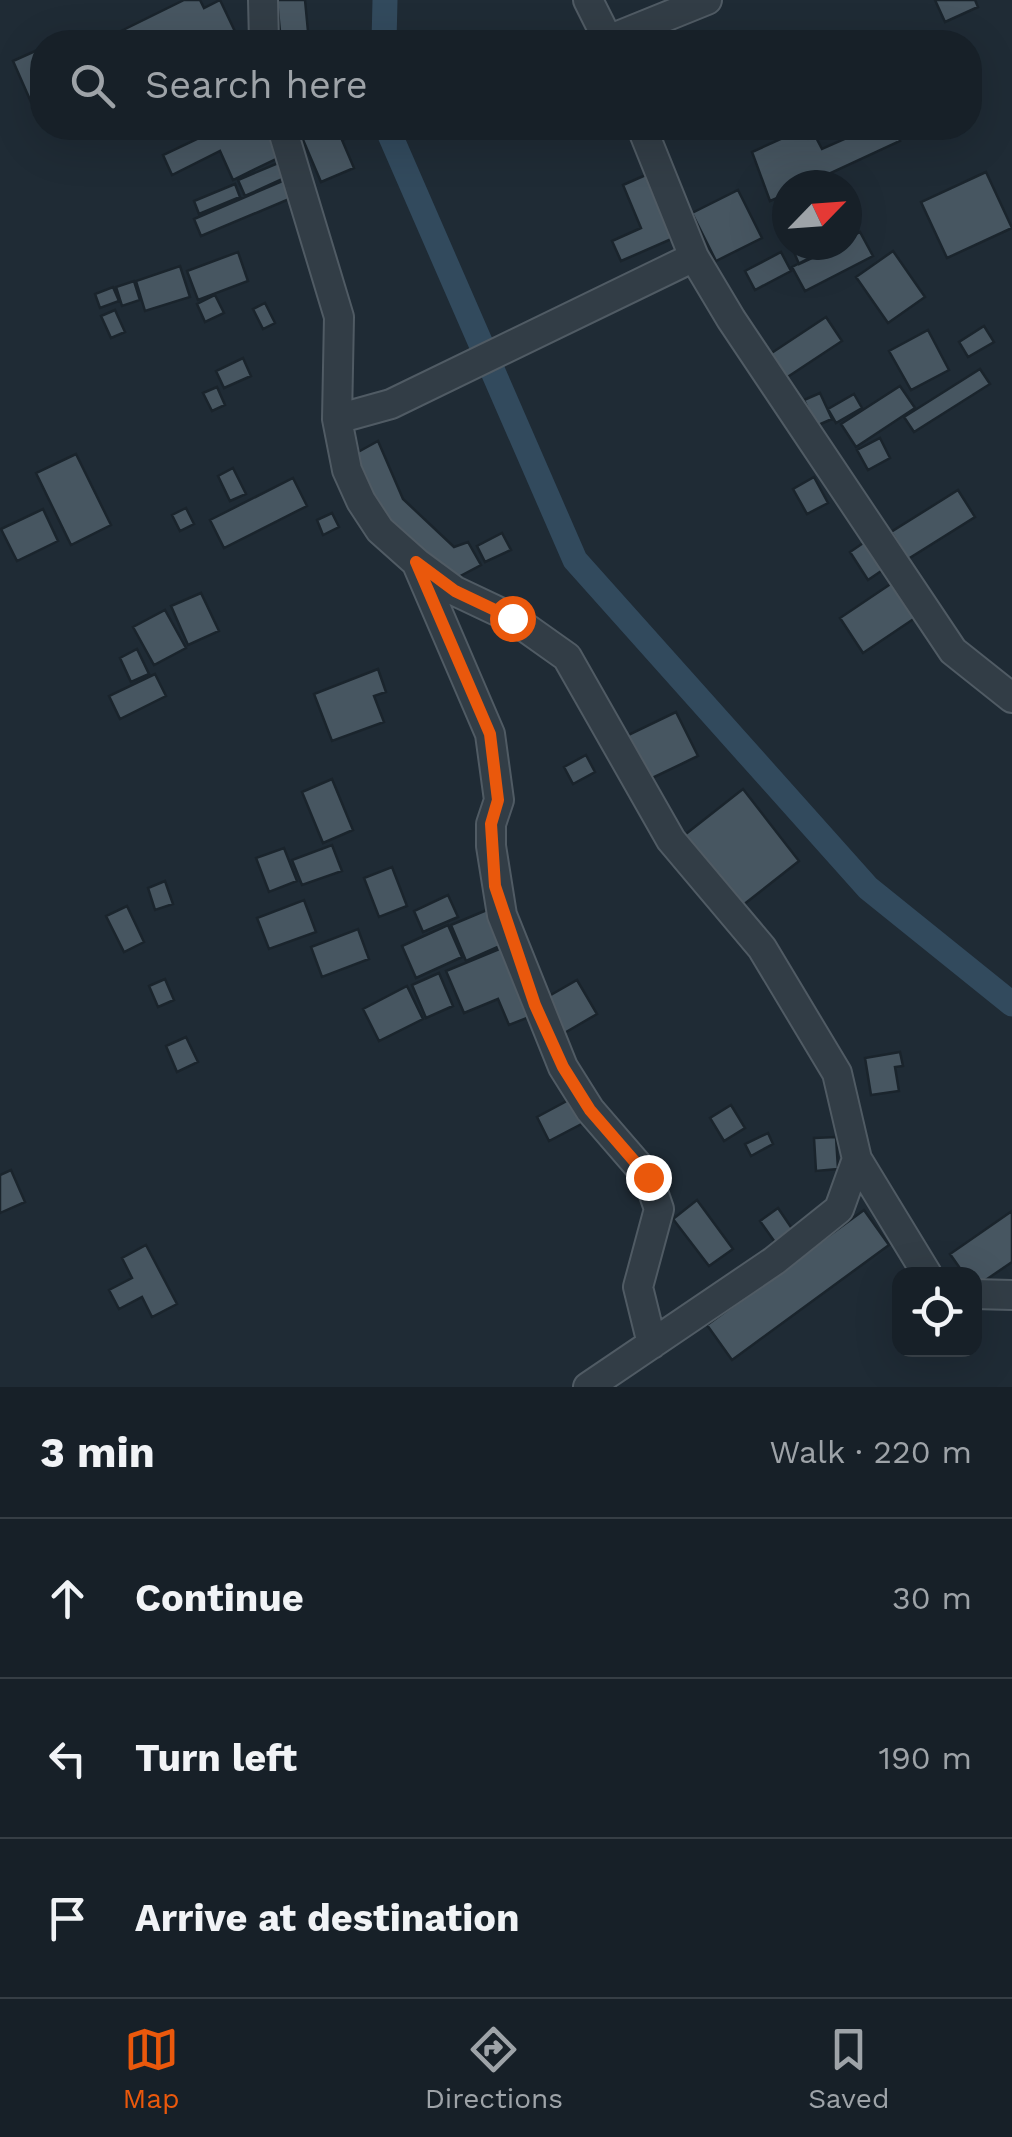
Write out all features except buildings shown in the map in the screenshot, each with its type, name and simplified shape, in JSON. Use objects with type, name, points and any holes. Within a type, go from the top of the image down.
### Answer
[{"type":"street","points":[[264,0],[264,30]]},
{"type":"street","points":[[588,0],[603,30]]},
{"type":"street","points":[[635,30],[707,0]]},
{"type":"street","points":[[286,140],[339,318],[337,419],[347,470],[361,501],[380,530],[416,562],[455,591],[512,618],[567,657],[671,840],[762,948],[836,1073],[857,1160],[923,1267]]},
{"type":"street","points":[[647,140],[694,257],[953,650],[1012,698]]},
{"type":"street","points":[[337,419],[391,404],[694,257]]},
{"type":"street","points":[[416,562],[490,734],[498,800],[491,824],[495,886],[535,1005],[563,1067],[590,1110],[648,1177],[659,1209],[638,1288],[652,1344]]},
{"type":"street","points":[[588,1387],[774,1261],[839,1209],[857,1160]]},
{"type":"street","points":[[982,1294],[1012,1296]]},
{"type":"waterway","points":[[384,30],[385,0]]},
{"type":"waterway","points":[[392,140],[575,560],[868,888],[1012,1004]]},
{"type":"route","points":[[512,618],[455,591],[416,562],[490,734],[498,800],[491,824],[495,886],[535,1005],[563,1067],[590,1110],[648,1177]]}]
